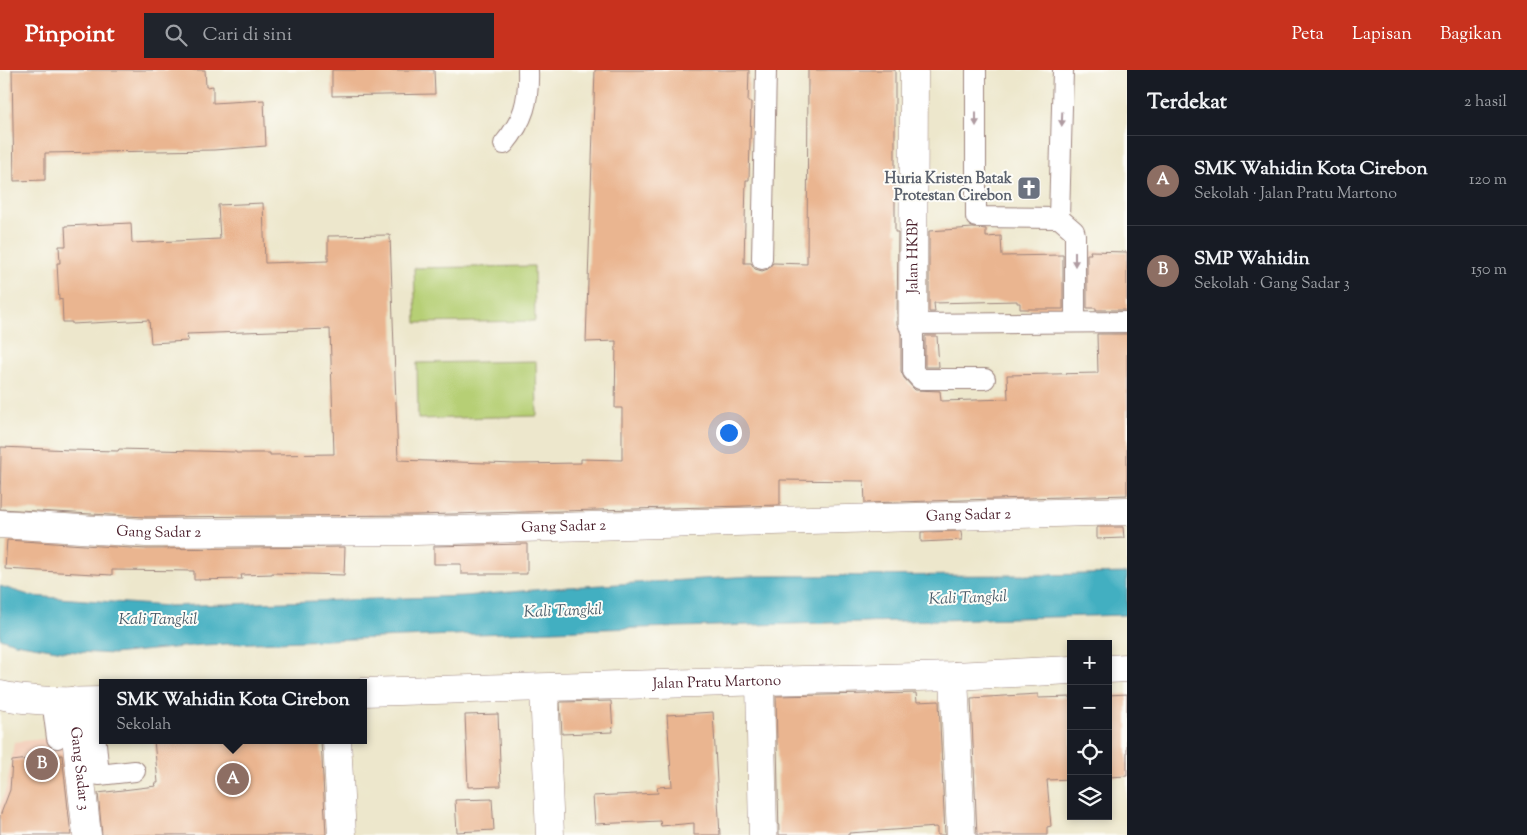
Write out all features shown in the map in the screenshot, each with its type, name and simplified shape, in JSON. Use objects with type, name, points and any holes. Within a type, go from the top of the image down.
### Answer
[{"type":"street","name":"Jalan HKBP","points":[[914,70],[914,324]]},
{"type":"street","name":"Gang Sadar 2","points":[[0,524],[146,533],[406,532],[1127,511]]},
{"type":"street","points":[[1112,668],[1127,668]]},
{"type":"street","name":"Jalan Pratu Martono","points":[[367,692],[954,676],[1067,670]]},
{"type":"street","points":[[954,676],[961,835]]},
{"type":"street","points":[[760,681],[763,835]]},
{"type":"street","points":[[544,688],[550,835]]},
{"type":"street","points":[[0,695],[12,698],[80,701]]},
{"type":"street","name":"Gang Sadar 3","points":[[80,701],[87,835]]},
{"type":"street","points":[[337,744],[342,835]]},
{"type":"lane","points":[[504,144],[517,129],[526,102],[528,70]]},
{"type":"lane","points":[[762,259],[766,70]]},
{"type":"lane","points":[[976,70],[976,217],[1059,218],[1074,231],[1075,322]]},
{"type":"lane","points":[[1059,218],[1063,70]]},
{"type":"lane","points":[[985,379],[920,379],[914,371],[914,324],[1127,322]]},
{"type":"lane","points":[[57,738],[80,701]]},
{"type":"lane","points":[[80,701],[99,775],[135,771]]},
{"type":"shaded area","points":[[70,736],[81,835],[0,835],[0,807],[7,786],[14,742]]},
{"type":"green space","points":[[534,266],[535,321],[416,323],[414,268]]},
{"type":"green space","points":[[536,361],[537,416],[418,419],[417,363]]},
{"type":"water","name":"Kali Tangkil","points":[[1127,573],[1127,615],[604,629],[202,645],[113,654],[63,651],[15,643],[0,638],[0,586],[32,596],[167,606],[464,596],[568,587],[752,576]]},
{"type":"building","points":[[12,70],[205,70],[206,87],[213,86],[213,103],[264,100],[266,146],[214,150],[45,153],[45,180],[14,181]]},
{"type":"building","points":[[332,70],[434,70],[435,94],[332,96]]},
{"type":"building","points":[[595,70],[749,70],[748,102],[751,102],[749,180],[746,180],[744,263],[751,263],[755,269],[762,271],[768,269],[773,263],[807,264],[808,70],[895,70],[895,232],[898,232],[897,324],[901,334],[901,371],[904,378],[915,390],[940,391],[941,401],[1008,399],[1007,375],[1098,373],[1097,334],[1127,334],[1127,495],[865,503],[864,481],[780,480],[780,505],[416,515],[146,517],[0,509],[1,447],[270,453],[270,455],[334,454],[330,329],[187,334],[188,341],[151,343],[149,320],[72,324],[72,322],[63,322],[62,299],[59,300],[57,263],[60,263],[59,246],[66,246],[65,226],[131,223],[132,243],[220,239],[218,205],[263,203],[265,263],[328,261],[328,236],[390,235],[398,460],[516,464],[581,463],[581,459],[622,460],[622,408],[615,408],[616,341],[586,342]]},
{"type":"building","points":[[986,229],[986,237],[1001,236],[1002,256],[1063,255],[1063,309],[1020,309],[1020,303],[1017,303],[1017,301],[934,303],[935,312],[929,312],[929,231]]},
{"type":"building","points":[[1090,251],[1127,252],[1127,310],[1096,310],[1096,308],[1087,308],[1087,254],[1091,254]]},
{"type":"building","points":[[925,336],[937,336],[939,367],[925,367]]},
{"type":"building","points":[[1097,527],[1123,527],[1124,538],[1097,539]]},
{"type":"building","points":[[961,531],[962,540],[921,542],[921,532]]},
{"type":"building","points":[[7,540],[146,549],[345,547],[344,575],[272,573],[241,575],[242,579],[194,580],[194,571],[112,570],[112,575],[5,569]]},
{"type":"building","points":[[527,544],[527,574],[461,574],[461,564],[434,564],[434,546]]},
{"type":"building","points":[[916,693],[917,702],[939,701],[945,835],[937,835],[937,827],[849,833],[849,835],[779,835],[776,696]]},
{"type":"building","points":[[1038,694],[1038,698],[1067,697],[1067,779],[1047,780],[1051,826],[1047,827],[1047,835],[977,835],[971,698]]},
{"type":"building","points":[[1127,694],[1127,776],[1112,777],[1112,695]]},
{"type":"building","points":[[611,701],[613,732],[562,734],[560,702]]},
{"type":"building","points":[[713,712],[720,835],[694,835],[694,823],[661,826],[660,821],[595,824],[593,796],[658,793],[657,787],[672,786],[667,715]]},
{"type":"building","points":[[498,714],[501,786],[468,787],[465,715]]},
{"type":"building","points":[[154,744],[321,744],[326,835],[102,835],[98,793],[156,786],[155,783],[158,783]]},
{"type":"building","points":[[62,755],[71,835],[0,835],[0,816],[10,790],[12,761]]},
{"type":"building","points":[[492,799],[494,830],[457,832],[455,800]]},
{"type":"place","name":"Huria Kristen Batak Protestan Cirebon","points":[[1029,188]]},
{"type":"place","name":"SMP Wahidin","points":[[42,764]]},
{"type":"place","name":"SMK Wahidin Kota Cirebon","points":[[233,779]]}]
